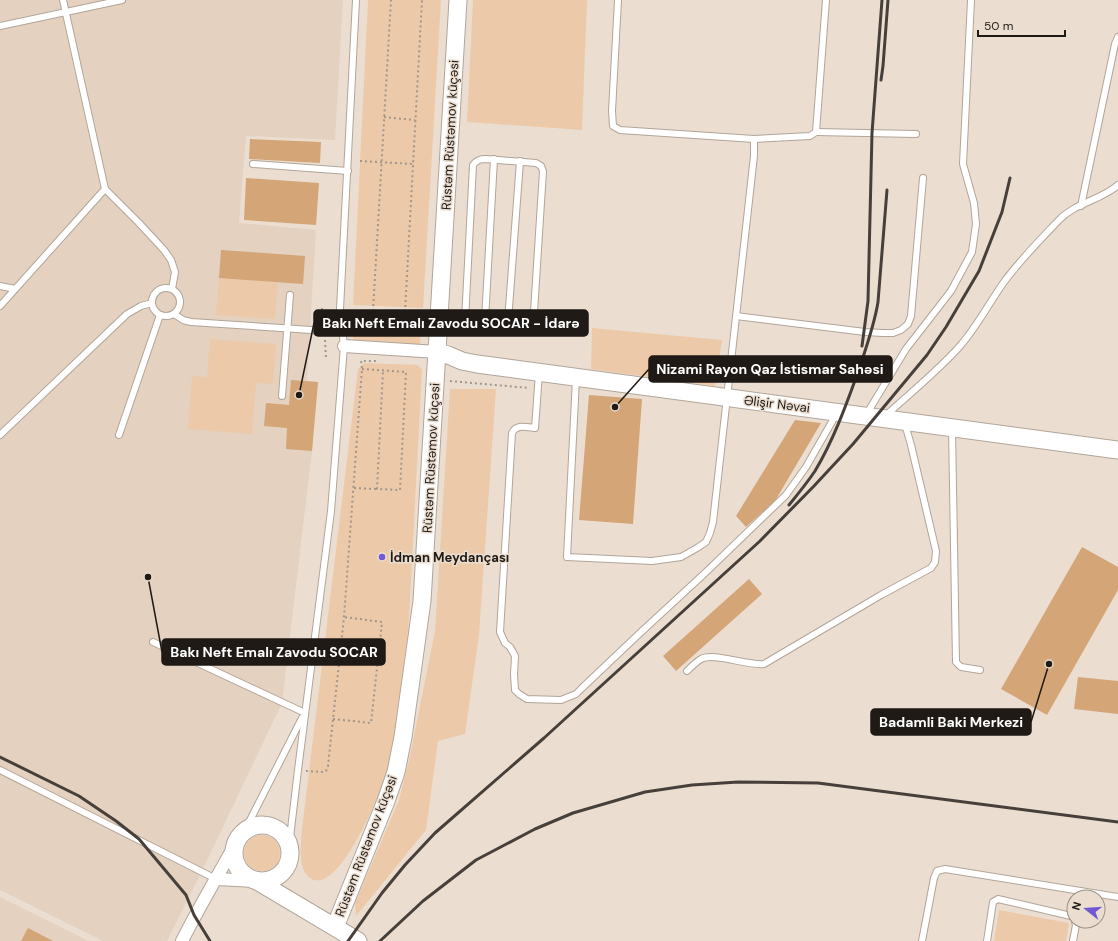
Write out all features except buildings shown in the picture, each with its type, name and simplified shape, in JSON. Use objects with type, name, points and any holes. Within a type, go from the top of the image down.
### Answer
[{"type":"street","name":"Rüstəm Rüstəmov küçəsi","points":[[335,927],[390,791],[396,772],[403,737],[422,601],[458,0]]},
{"type":"street","points":[[342,326],[439,323]]},
{"type":"street","points":[[344,346],[438,352]]},
{"type":"street","name":"Əlişir Nəvai","points":[[438,352],[462,360],[539,380],[576,377],[1118,450]]},
{"type":"street","points":[[182,941],[194,915],[240,836],[254,827],[265,825],[275,829],[284,836],[289,846],[290,857],[286,868],[278,876],[268,881],[216,879]]},
{"type":"street","points":[[240,836],[234,851],[235,861],[247,878],[257,881],[358,941]]},
{"type":"lane","points":[[64,0],[105,189],[139,223],[164,250],[171,260],[174,272],[172,289]]},
{"type":"lane","points":[[0,26],[122,0]]},
{"type":"lane","points":[[289,846],[331,511],[344,346],[340,309],[356,0]]},
{"type":"lane","points":[[618,0],[612,111],[613,126],[620,130],[754,139],[810,136],[816,132],[916,134]]},
{"type":"lane","points":[[816,132],[826,0]]},
{"type":"lane","points":[[866,416],[906,349],[951,290],[972,252],[976,224],[974,203],[963,164],[971,0]]},
{"type":"lane","points":[[1081,206],[1115,44],[1118,37]]},
{"type":"lane","points":[[576,377],[567,557],[652,562],[681,557],[706,542],[713,522],[728,397],[754,156],[754,139]]},
{"type":"lane","points":[[439,323],[485,320],[518,322],[529,320],[532,316],[534,312],[543,171],[541,166],[536,163],[480,159],[473,165],[465,321]]},
{"type":"lane","points":[[485,320],[494,159]]},
{"type":"lane","points":[[508,321],[520,161]]},
{"type":"lane","points":[[253,164],[348,171]]},
{"type":"lane","points":[[736,316],[865,332],[893,333],[901,330],[908,324],[911,316],[922,178]]},
{"type":"lane","points":[[883,418],[959,348],[1004,281],[1060,219],[1070,211],[1104,194],[1118,184]]},
{"type":"lane","points":[[0,306],[105,189]]},
{"type":"lane","points":[[0,286],[15,289]]},
{"type":"lane","points":[[163,288],[172,289],[179,296],[180,301],[178,310],[170,316],[160,315],[154,308],[152,303],[153,298],[158,290],[163,288]]},
{"type":"lane","points":[[282,396],[290,295]]},
{"type":"lane","points":[[0,435],[127,314],[141,306],[152,303]]},
{"type":"lane","points":[[174,314],[183,320],[190,322],[287,328],[342,326]]},
{"type":"lane","points":[[118,435],[160,315]]},
{"type":"lane","points":[[539,380],[535,428],[518,426],[512,433],[500,632],[505,643],[510,647],[515,656],[514,674],[516,690],[527,699],[561,700],[576,694],[786,495],[806,467],[837,412]]},
{"type":"lane","points":[[687,671],[701,658],[708,657],[717,657],[756,665],[764,664],[881,595],[931,568],[935,562],[936,551],[912,445],[904,420]]},
{"type":"lane","points":[[952,427],[956,662],[961,667],[980,670]]},
{"type":"lane","points":[[153,642],[305,713]]},
{"type":"lane","points":[[240,836],[305,713]]},
{"type":"lane","points":[[0,770],[216,879]]},
{"type":"lane","points":[[922,941],[934,878],[937,871],[945,869],[1118,897]]},
{"type":"lane","points":[[987,941],[993,902],[998,899],[1066,915]]},
{"type":"lane","points":[[1073,941],[1075,929]]},
{"type":"path","points":[[373,311],[391,0]]},
{"type":"path","points":[[405,312],[422,0]]},
{"type":"path","points":[[384,117],[415,120]]},
{"type":"path","points":[[360,161],[413,164]]},
{"type":"path","points":[[298,770],[323,772],[326,771],[328,766],[344,617],[362,369],[361,361],[382,361]]},
{"type":"path","points":[[354,488],[400,490],[406,372],[362,369]]},
{"type":"path","points":[[377,489],[383,371]]},
{"type":"path","points":[[448,386],[449,381],[539,380]]},
{"type":"path","points":[[333,719],[371,723],[378,660],[382,622],[344,617]]},
{"type":"path","points":[[340,656],[378,660]]},
{"type":"shaded area","points":[[0,0],[343,0],[335,140],[246,136],[239,223],[316,230],[307,381],[318,382],[312,451],[282,703],[167,941],[103,941],[0,890]]},
{"type":"shaded area","points":[[368,0],[441,0],[423,308],[353,305]]},
{"type":"shaded area","points":[[473,0],[587,0],[582,130],[467,122]]},
{"type":"shaded area","points":[[219,278],[278,282],[275,319],[216,315]]},
{"type":"shaded area","points":[[353,325],[421,329],[420,345],[353,341]]},
{"type":"shaded area","points":[[592,328],[722,340],[715,386],[591,369]]},
{"type":"shaded area","points":[[210,339],[276,344],[273,384],[256,383],[252,434],[188,429],[192,376],[207,377]]},
{"type":"shaded area","points":[[364,363],[418,365],[422,370],[409,619],[393,746],[387,773],[357,840],[345,859],[333,873],[321,880],[310,878],[303,869],[301,862],[302,829],[358,369]]},
{"type":"shaded area","points":[[450,389],[496,389],[479,635],[465,734],[438,741],[426,830],[356,916],[355,903],[399,800],[410,756],[435,631]]},
{"type":"shaded area","points":[[262,835],[272,838],[277,843],[280,853],[277,863],[272,868],[262,871],[252,868],[247,863],[244,853],[247,843],[252,838]]},
{"type":"shaded area","points":[[0,897],[89,941],[0,941]]},
{"type":"shaded area","points":[[999,910],[1066,922],[1066,929],[1068,929],[1066,941],[994,941]]},
{"type":"railway","points":[[862,346],[868,301],[872,133],[882,0]]},
{"type":"railway","points":[[881,80],[888,0]]},
{"type":"railway","points":[[348,941],[382,893],[405,865],[435,833],[544,738],[760,541],[853,444],[927,355],[946,327],[979,271],[1002,212],[1010,178]]},
{"type":"railway","points":[[789,505],[815,471],[827,448],[848,400],[869,339],[878,302],[887,190]]},
{"type":"railway","points":[[0,757],[79,796],[116,821],[139,839],[186,895],[194,915],[210,941]]},
{"type":"railway","points":[[380,941],[423,901],[476,860],[535,829],[573,813],[645,792],[692,785],[738,782],[818,783],[1118,822]]},
{"type":"place","name":"Bakı Neft Emalı Zavodu SOCAR - İdarə","points":[[299,395]]},
{"type":"place","name":"Nizami Rayon Qaz İstismar Sahəsi","points":[[615,407]]},
{"type":"place","name":"İdman Meydançası","points":[[382,557]]},
{"type":"place","name":"Bakı Neft Emalı Zavodu SOCAR","points":[[148,577]]},
{"type":"place","name":"Badamli Baki Merkezi","points":[[1049,664]]}]
